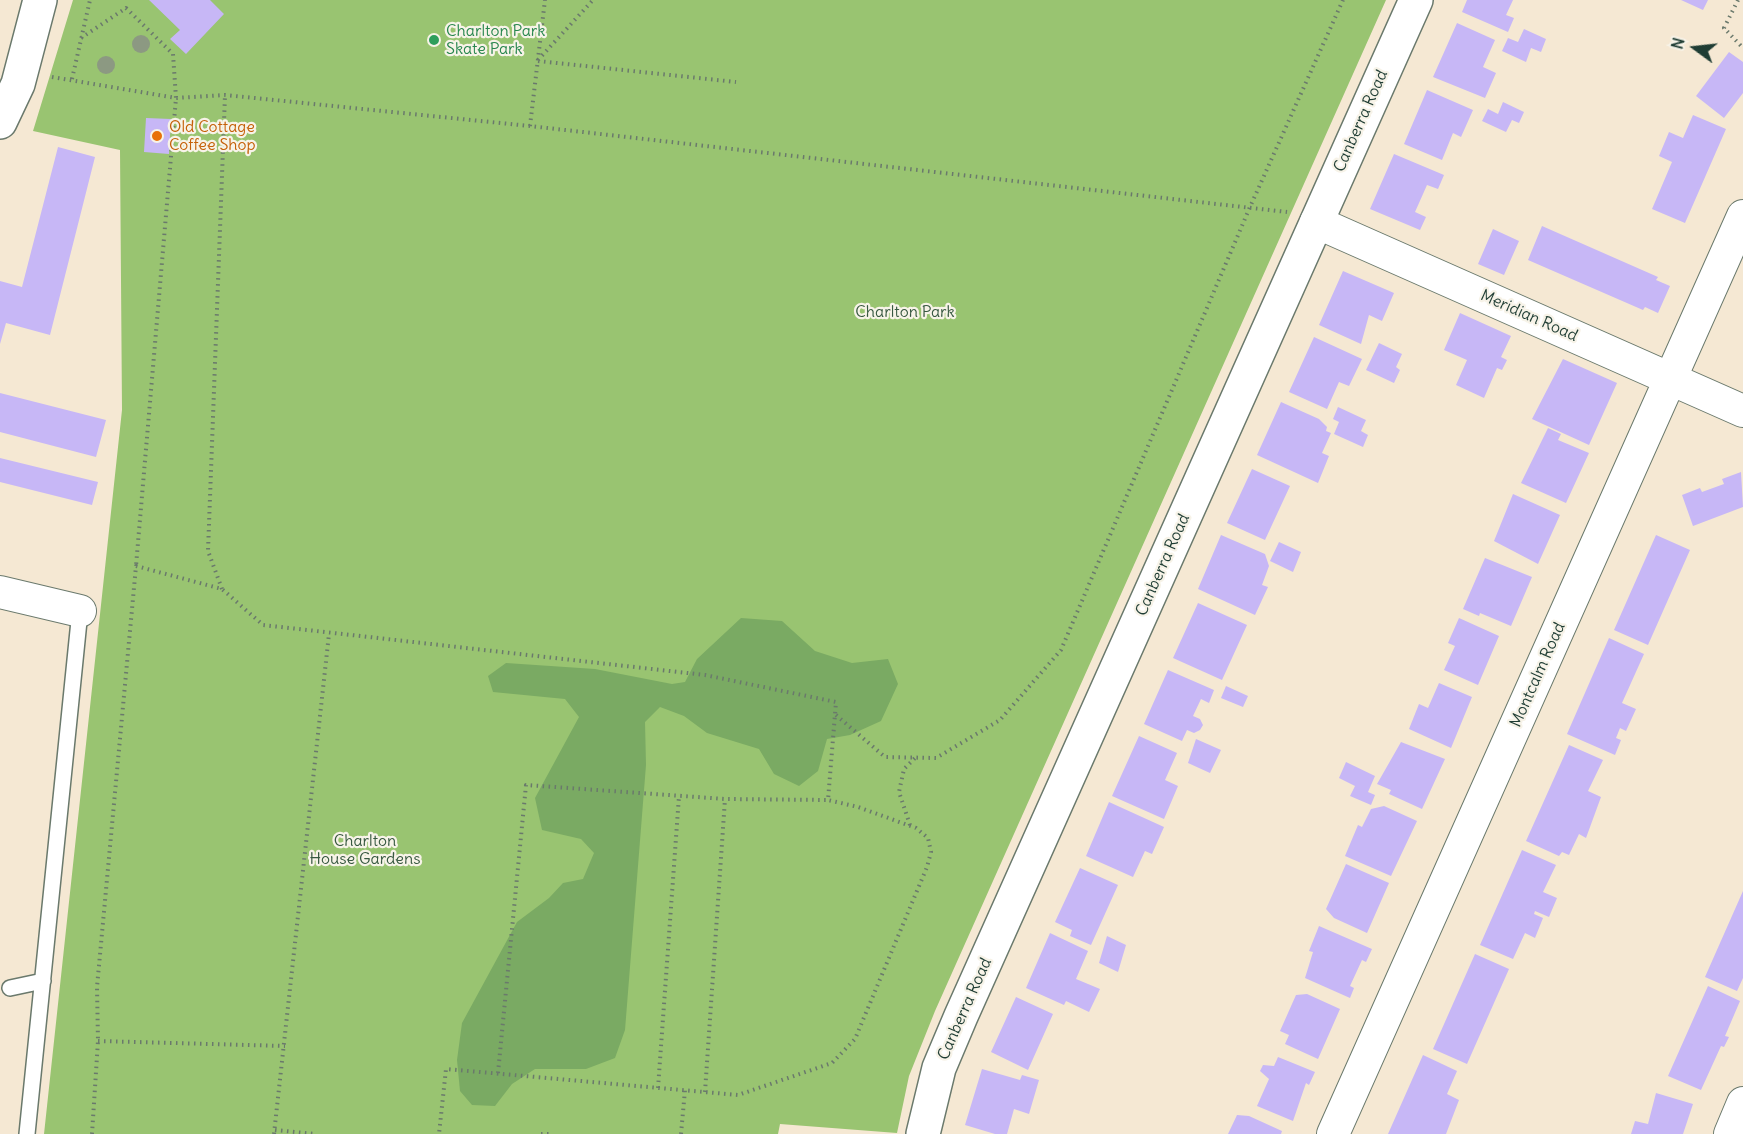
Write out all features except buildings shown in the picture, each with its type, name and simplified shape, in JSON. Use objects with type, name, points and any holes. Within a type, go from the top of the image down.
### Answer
[{"type":"street","points":[[0,122],[21,79],[40,0]]},
{"type":"street","name":"Canberra Road","points":[[923,1134],[939,1068],[1306,218],[1416,0]]},
{"type":"street","name":"Montcalm Road","points":[[1333,1134],[1743,216]]},
{"type":"street","name":"Meridian Road","points":[[1306,218],[1743,411]]},
{"type":"street","points":[[0,592],[80,612]]},
{"type":"street","points":[[1730,1134],[1743,1103]]},
{"type":"lane","points":[[27,1134],[80,612]]},
{"type":"lane","points":[[10,988],[43,981]]},
{"type":"path","points":[[72,79],[90,0]]},
{"type":"path","points":[[530,126],[545,0]]},
{"type":"path","points":[[538,61],[593,0]]},
{"type":"path","points":[[835,714],[885,757],[936,758],[1000,720],[1061,650],[1250,207],[1343,0]]},
{"type":"path","points":[[1738,0],[1724,28],[1743,48]]},
{"type":"path","points":[[81,38],[126,8],[173,54],[176,98],[136,566],[96,987],[98,1041],[92,1134]]},
{"type":"path","points":[[538,61],[736,82]]},
{"type":"path","points":[[21,79],[72,79],[176,98],[225,95],[530,126],[1250,207],[1306,218]]},
{"type":"path","points":[[222,589],[208,551],[225,95]]},
{"type":"path","points":[[136,566],[222,589],[263,625],[705,675],[836,702],[828,800]]},
{"type":"path","points":[[315,1134],[274,1132],[329,634]]},
{"type":"path","points":[[910,825],[900,792],[904,769],[916,758]]},
{"type":"path","points":[[439,1134],[446,1069],[738,1095],[832,1063],[855,1039],[927,867],[931,852],[928,837],[910,825],[858,807],[828,800],[725,800],[526,785],[498,1073]]},
{"type":"path","points":[[658,1088],[679,796]]},
{"type":"path","points":[[705,1092],[725,800]]},
{"type":"path","points":[[98,1041],[285,1046]]},
{"type":"path","points":[[681,1134],[685,1090]]},
{"type":"path","points":[[541,1134],[552,1134]]},
{"type":"green space","points":[[73,0],[1386,0],[935,1011],[909,1076],[897,1133],[780,1124],[778,1134],[44,1134],[122,410],[120,150],[33,131]]},
{"type":"green space","points":[[741,618],[782,621],[815,651],[852,663],[888,659],[898,684],[881,721],[850,735],[827,739],[818,771],[799,786],[774,774],[759,749],[707,733],[684,716],[660,707],[645,722],[646,765],[625,1030],[615,1058],[586,1069],[535,1069],[512,1084],[495,1106],[472,1105],[460,1091],[457,1060],[462,1023],[517,922],[549,898],[563,883],[583,879],[594,853],[581,839],[542,830],[535,798],[579,717],[565,699],[493,692],[488,676],[506,663],[595,669],[672,684],[685,682],[697,659]]},
{"type":"place","name":"Charlton Park Skate Park","points":[[434,40]]},
{"type":"place","name":"Old Cottage Coffee Shop","points":[[157,136]]},
{"type":"park label","name":"Charlton Park","points":[[905,312]]},
{"type":"park label","name":"Charlton House Gardens","points":[[365,850]]}]
